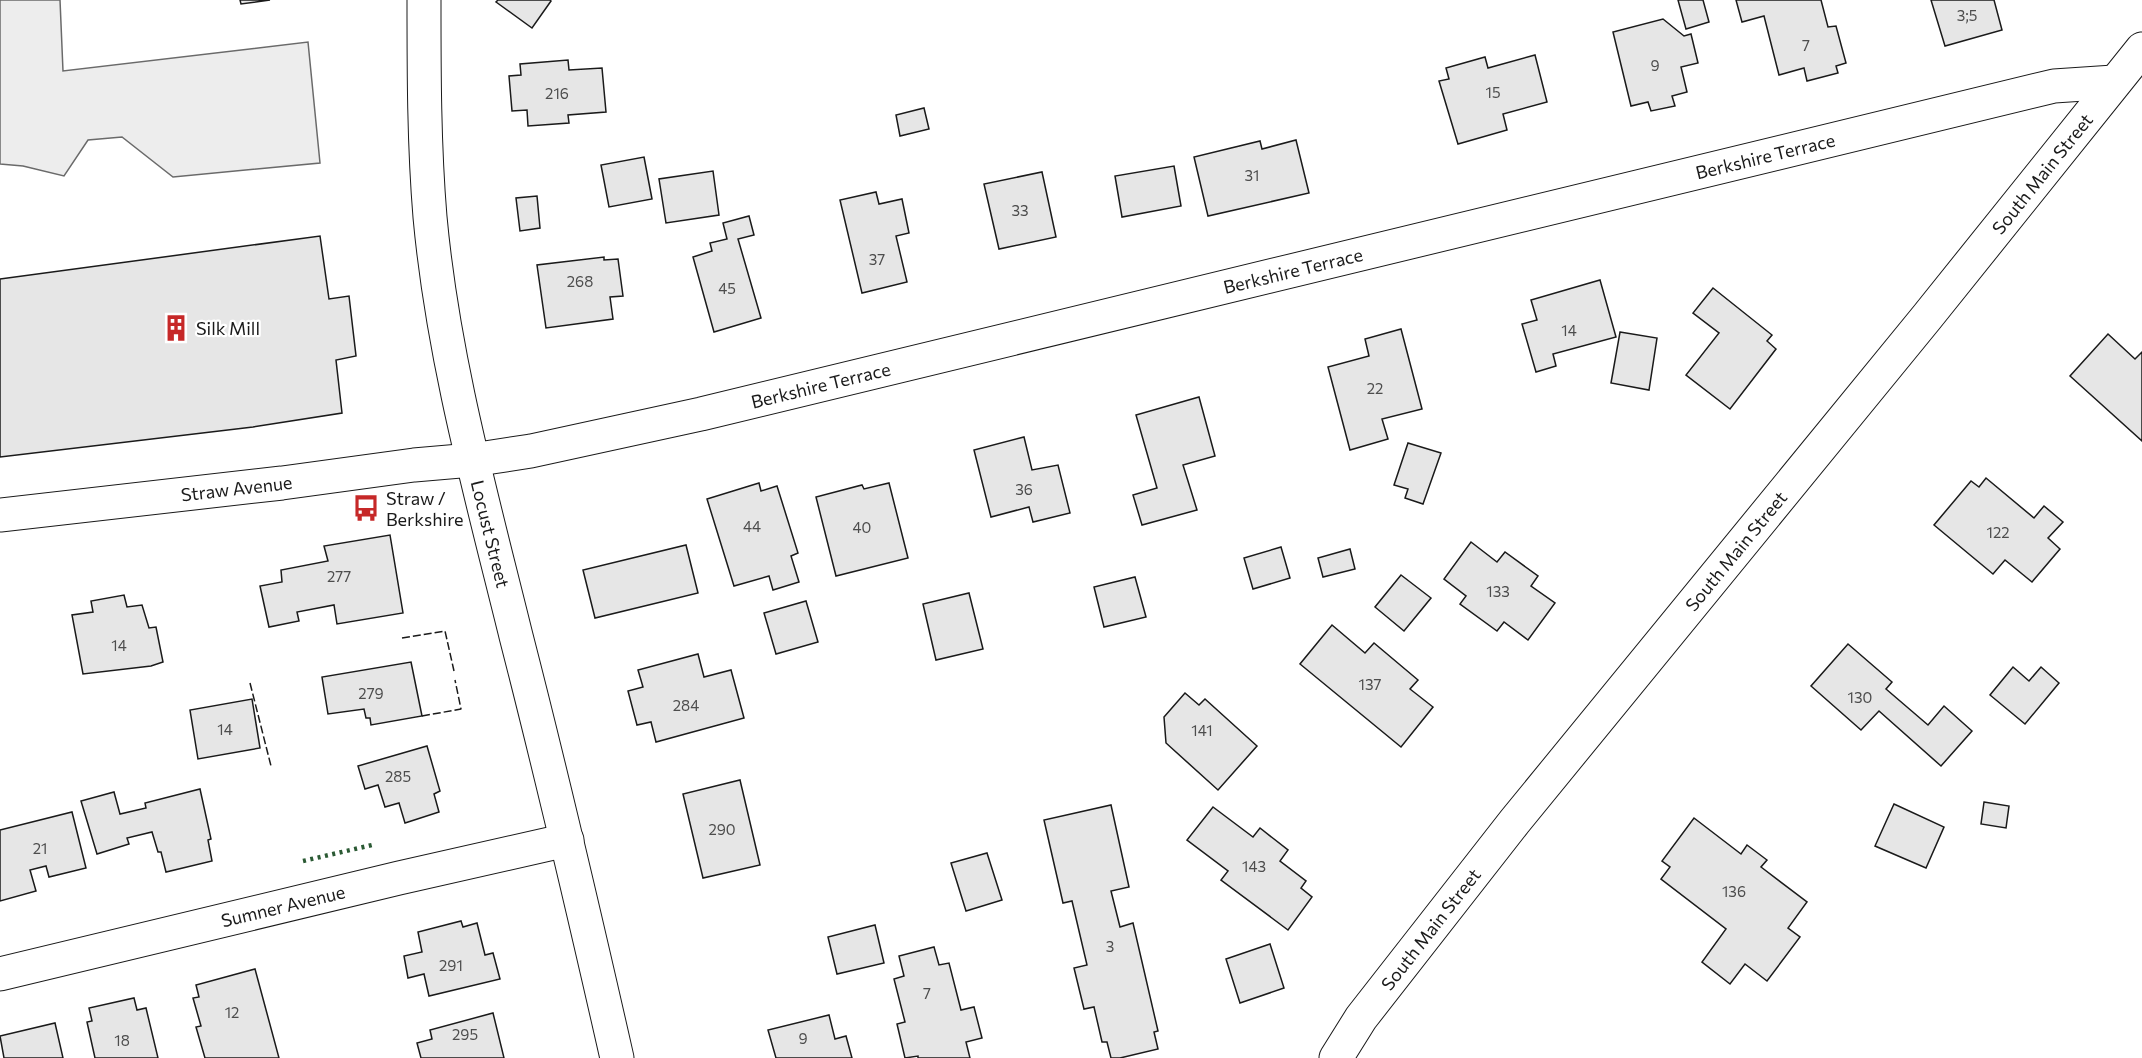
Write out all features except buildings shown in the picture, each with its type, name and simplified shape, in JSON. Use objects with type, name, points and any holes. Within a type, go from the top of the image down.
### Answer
[{"type":"main road","name":"Locust Street","points":[[424,0],[424,132],[430,218],[440,296],[461,417],[567,840],[617,1058]]},
{"type":"main road","name":"South Main Street","points":[[1336,1058],[1361,1018],[1515,821],[1919,327],[2142,49]]},
{"type":"main road","name":"Berkshire Terrace","points":[[472,460],[542,449],[701,414],[2054,86],[2114,82]]},
{"type":"main road","name":"Straw Avenue","points":[[0,515],[472,460]]},
{"type":"main road","name":"Sumner Avenue","points":[[0,974],[567,840]]},
{"type":"shaded area","points":[[0,0],[60,0],[63,71],[308,42],[320,163],[173,177],[122,137],[88,140],[64,176],[23,166],[0,164]]},
{"type":"hedge","points":[[303,861],[372,845]]},
{"type":"fence","points":[[402,638],[445,631],[454,671]]},
{"type":"fence","points":[[422,716],[461,709],[455,680]]},
{"type":"fence","points":[[250,683],[271,766]]},
{"type":"place","name":"Silk Mill","points":[[176,328]]},
{"type":"place","name":"Straw / Berkshire","points":[[366,508]]}]
